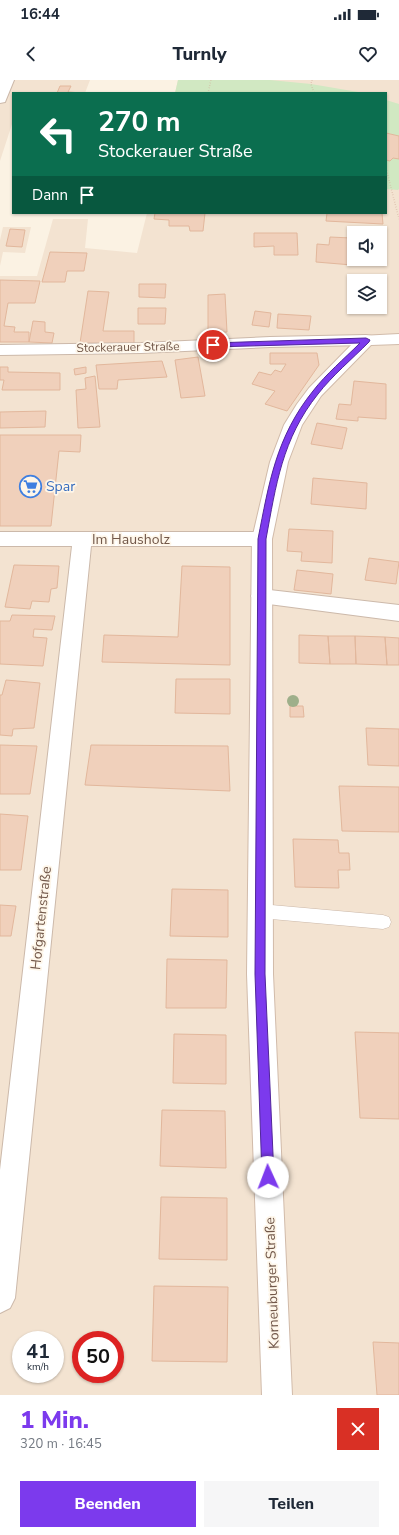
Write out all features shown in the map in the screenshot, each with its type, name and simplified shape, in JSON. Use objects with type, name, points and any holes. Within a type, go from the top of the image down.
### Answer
[{"type":"street","points":[[0,99],[6,80]]},
{"type":"street","name":"Stockerauer Straße","points":[[0,350],[141,348],[270,342],[399,339]]},
{"type":"street","name":"Korneuburger Straße","points":[[277,1395],[260,974],[262,539],[280,454],[292,427],[315,392],[366,340]]},
{"type":"street","name":"Im Hausholz","points":[[0,539],[262,539]]},
{"type":"street","name":"Hofgartenstraße","points":[[0,1298],[82,539]]},
{"type":"street","points":[[261,596],[399,613]]},
{"type":"lane","points":[[260,911],[383,922]]},
{"type":"path","points":[[208,92],[211,80]]},
{"type":"path","points":[[312,80],[311,84],[314,92]]},
{"type":"path","points":[[387,172],[399,219]]},
{"type":"shaded area","points":[[0,80],[90,80],[85,92],[12,92],[12,124],[0,161]]},
{"type":"shaded area","points":[[178,80],[399,80],[399,1395],[0,1395],[0,276],[37,276],[53,219],[88,219],[85,248],[137,253],[147,214],[387,214],[387,92],[175,92]]},
{"type":"shaded area","points":[[3,227],[31,227],[25,253],[3,252],[0,266],[0,240]]},
{"type":"green space","points":[[178,80],[270,80],[311,84],[358,92],[175,92]]},
{"type":"green space","points":[[387,100],[399,104],[398,190],[387,189]]},
{"type":"building","points":[[60,86],[71,86],[68,92],[57,92]]},
{"type":"building","points":[[387,133],[399,136],[399,159],[393,158],[390,161],[387,160]]},
{"type":"building","points":[[155,214],[205,214],[203,231],[190,231],[189,226],[169,226],[169,220],[154,219]]},
{"type":"building","points":[[327,214],[382,214],[383,224],[326,221]]},
{"type":"building","points":[[10,229],[25,230],[22,247],[6,246]]},
{"type":"building","points":[[254,233],[297,233],[298,255],[274,255],[274,246],[254,247]]},
{"type":"building","points":[[330,237],[347,238],[347,265],[316,262],[317,244],[329,245]]},
{"type":"building","points":[[50,252],[87,253],[84,271],[67,271],[65,282],[42,282]]},
{"type":"building","points":[[0,280],[40,281],[35,303],[8,303],[4,326],[15,327],[14,332],[29,332],[29,342],[0,342]]},
{"type":"building","points":[[139,284],[166,284],[165,298],[139,297]]},
{"type":"building","points":[[88,291],[109,292],[103,331],[134,331],[134,344],[80,343]]},
{"type":"building","points":[[225,294],[227,332],[208,333],[208,295]]},
{"type":"building","points":[[138,308],[166,308],[165,324],[138,324]]},
{"type":"building","points":[[255,311],[271,313],[269,327],[252,325]]},
{"type":"building","points":[[278,314],[311,316],[309,330],[277,328]]},
{"type":"building","points":[[33,321],[45,322],[45,332],[54,333],[52,343],[29,342]]},
{"type":"building","points":[[270,353],[317,353],[319,365],[287,411],[265,404],[275,391],[252,384],[259,372],[271,375],[275,370],[281,372],[286,364],[270,364]]},
{"type":"building","points":[[198,357],[205,396],[181,398],[175,360]]},
{"type":"building","points":[[162,361],[167,377],[118,380],[117,389],[99,389],[96,365]]},
{"type":"building","points":[[0,367],[8,367],[8,372],[60,373],[60,390],[2,390],[4,380],[0,380]]},
{"type":"building","points":[[86,367],[86,373],[75,375],[74,369]]},
{"type":"building","points":[[95,376],[100,427],[78,428],[76,390],[86,389],[85,378]]},
{"type":"building","points":[[354,381],[386,384],[386,419],[358,417],[358,421],[336,419],[339,404],[351,405]]},
{"type":"building","points":[[46,411],[45,427],[0,428],[0,412]]},
{"type":"building","points":[[317,423],[347,428],[342,449],[311,444]]},
{"type":"building","points":[[0,435],[81,435],[80,452],[59,451],[51,526],[0,526]]},
{"type":"building","points":[[313,478],[367,483],[366,509],[311,504]]},
{"type":"building","points":[[289,529],[333,531],[332,563],[301,561],[302,552],[287,551]]},
{"type":"building","points":[[369,558],[399,562],[396,584],[365,580]]},
{"type":"building","points":[[14,565],[59,566],[57,588],[51,589],[49,602],[32,601],[30,609],[5,607]]},
{"type":"building","points":[[182,566],[230,567],[230,665],[102,662],[104,635],[178,637]]},
{"type":"building","points":[[297,570],[333,574],[331,594],[294,590]]},
{"type":"building","points":[[12,615],[55,616],[52,630],[34,629],[33,637],[47,638],[43,666],[0,664],[0,621],[10,621]]},
{"type":"building","points":[[299,635],[328,636],[330,664],[299,663]]},
{"type":"building","points":[[328,636],[355,636],[356,664],[330,664]]},
{"type":"building","points":[[355,636],[385,637],[387,665],[356,664]]},
{"type":"building","points":[[385,637],[399,638],[399,665],[387,665]]},
{"type":"building","points":[[176,679],[230,679],[230,714],[175,713]]},
{"type":"building","points":[[6,680],[40,683],[34,728],[13,729],[12,736],[0,735],[0,695],[2,695]]},
{"type":"building","points":[[290,706],[303,706],[304,717],[290,717]]},
{"type":"building","points":[[366,728],[399,729],[399,766],[368,765]]},
{"type":"building","points":[[0,745],[37,746],[30,794],[0,794]]},
{"type":"building","points":[[91,745],[228,746],[230,791],[85,785]]},
{"type":"building","points":[[339,786],[399,787],[399,832],[342,831]]},
{"type":"building","points":[[0,814],[28,816],[21,870],[0,870]]},
{"type":"building","points":[[293,839],[338,840],[339,853],[349,853],[350,870],[338,870],[339,888],[295,887]]},
{"type":"building","points":[[172,889],[228,890],[228,937],[170,936]]},
{"type":"building","points":[[0,905],[16,906],[11,936],[0,936]]},
{"type":"building","points":[[167,959],[227,960],[226,1008],[166,1008]]},
{"type":"building","points":[[355,1032],[399,1033],[399,1119],[360,1118]]},
{"type":"building","points":[[174,1034],[226,1035],[226,1084],[173,1083]]},
{"type":"building","points":[[162,1110],[225,1111],[226,1168],[160,1166]]},
{"type":"building","points":[[161,1197],[227,1198],[227,1260],[159,1259]]},
{"type":"building","points":[[154,1286],[228,1287],[227,1362],[152,1361]]},
{"type":"building","points":[[373,1342],[399,1343],[399,1395],[377,1395]]},
{"type":"place","name":"Spar","points":[[30,486]]},
{"type":"route","points":[[213,345],[366,340],[315,392],[292,427],[280,454],[262,539],[260,974],[268,1177]]}]
